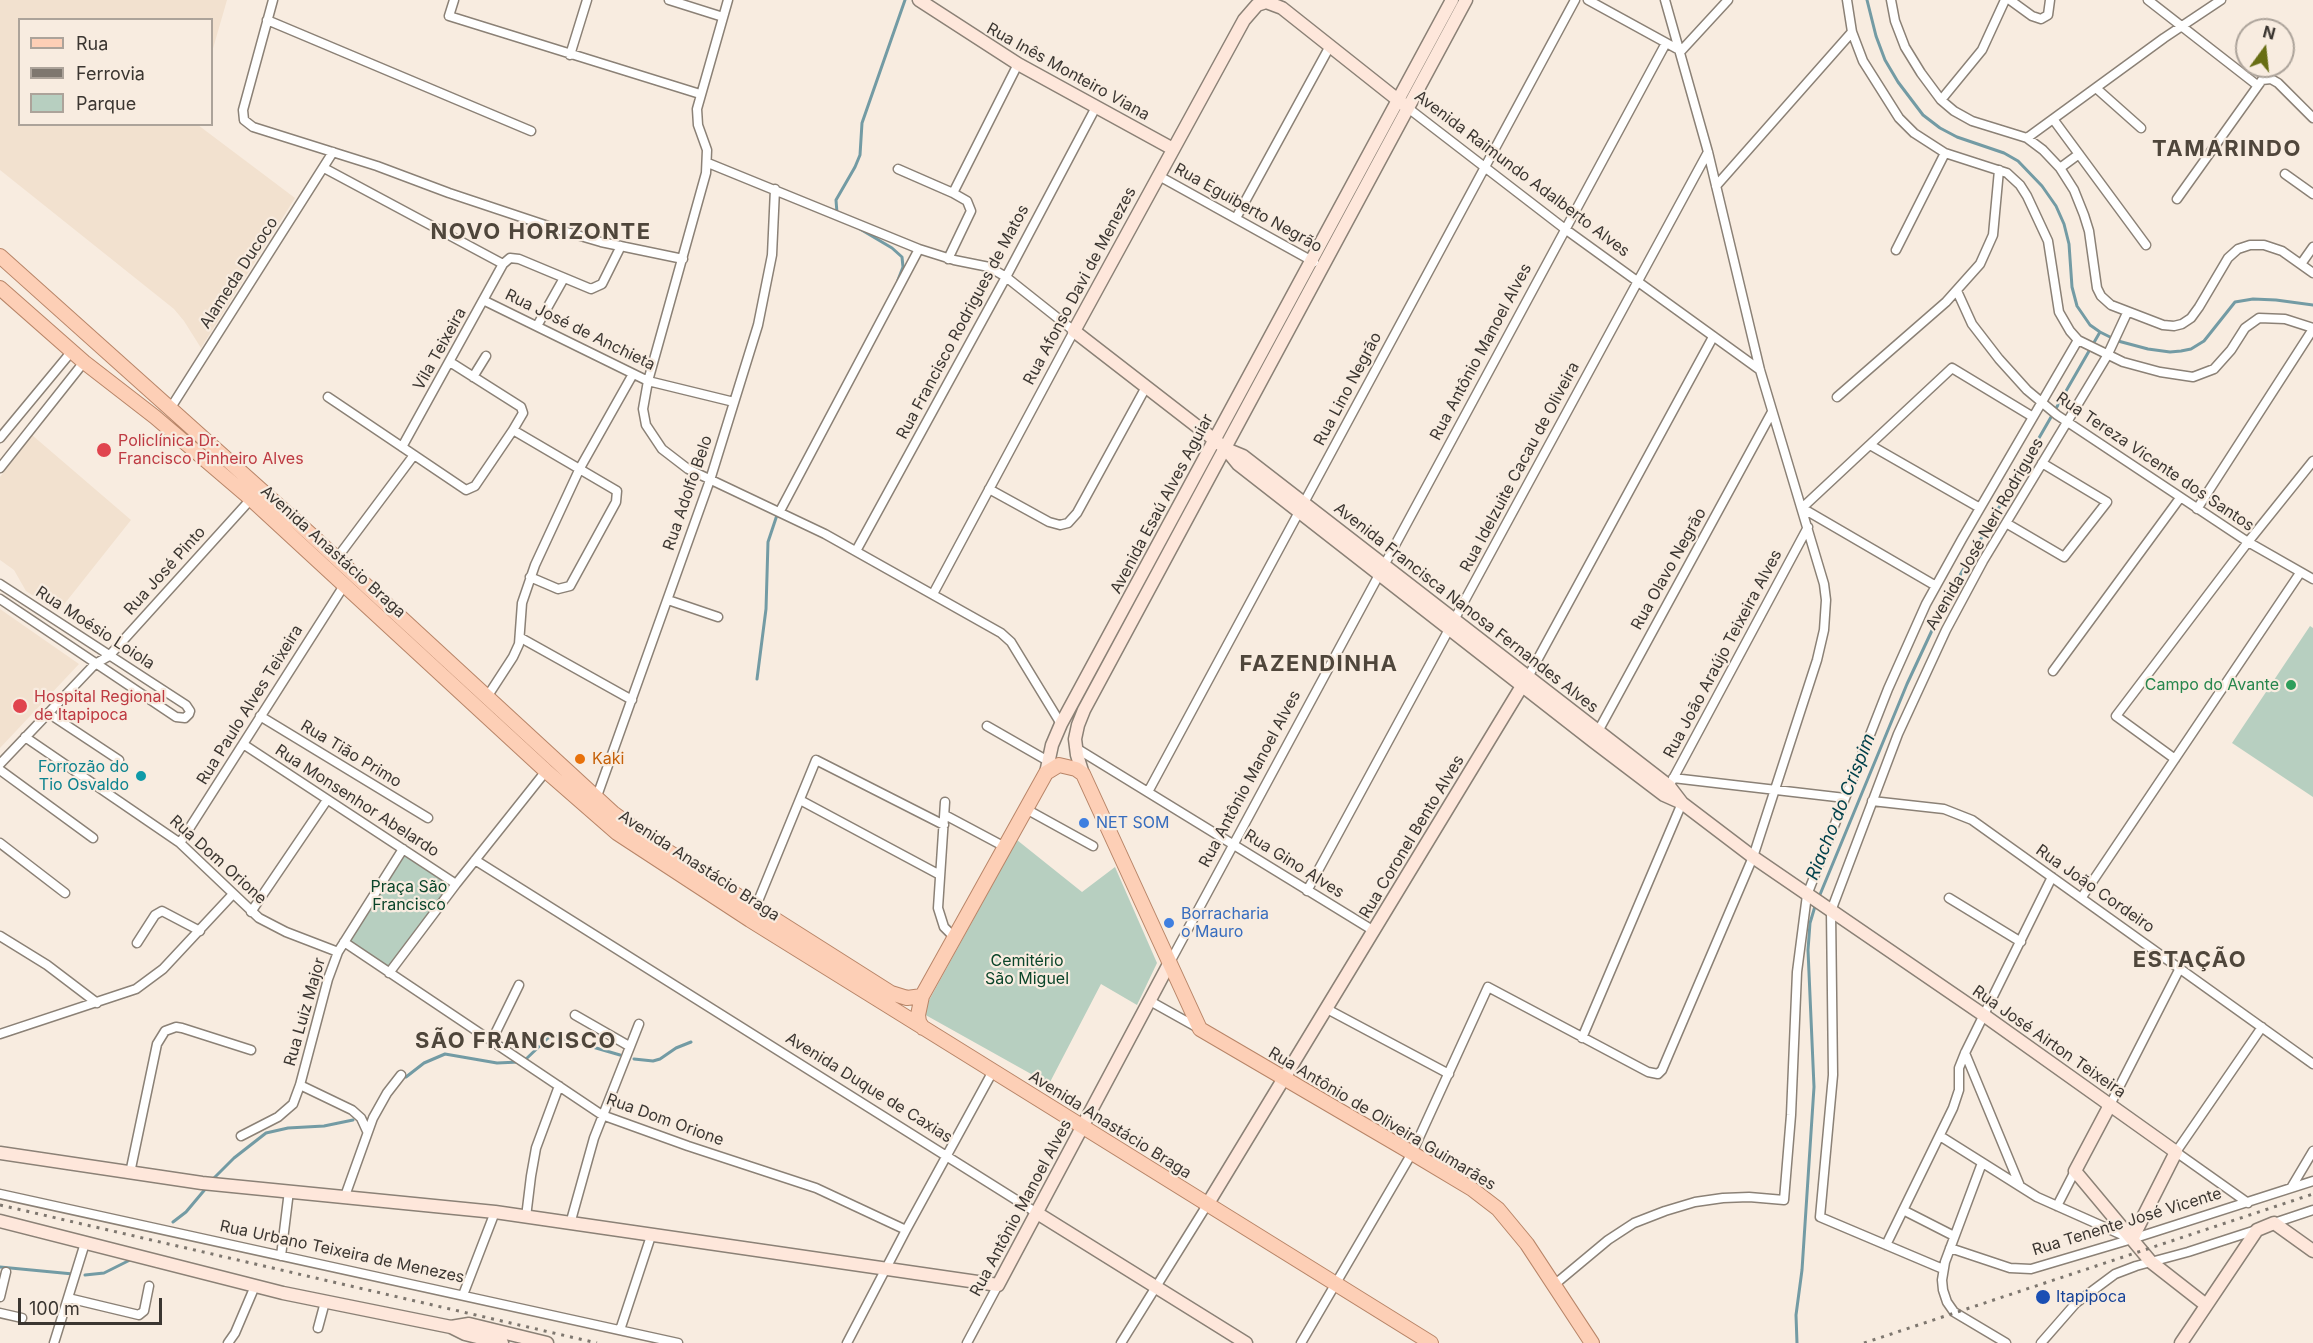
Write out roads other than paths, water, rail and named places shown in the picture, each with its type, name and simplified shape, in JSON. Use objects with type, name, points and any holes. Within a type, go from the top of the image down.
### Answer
[{"type":"main road","name":"Avenida Anastácio Braga","points":[[0,256],[337,558],[596,799],[634,829],[663,857]]},
{"type":"main road","name":"Avenida Anastácio Braga","points":[[0,288],[84,362],[155,417],[251,499],[609,827],[663,857],[923,1028],[1431,1343]]},
{"type":"main road","points":[[1047,767],[1065,765],[1083,774],[1200,1029]]},
{"type":"main road","name":"Avenida Esaú Alves Aguiar","points":[[923,1028],[918,1015],[922,996],[1047,767]]},
{"type":"main road","name":"Avenida Anastácio Braga","points":[[752,914],[891,993],[907,998],[922,996]]},
{"type":"main road","name":"Rua Antônio de Oliveira Guimarães","points":[[1200,1029],[1472,1189],[1498,1209],[1527,1244],[1592,1343]]},
{"type":"street","points":[[273,0],[243,110],[244,120],[253,127],[333,152],[528,221],[621,246],[683,259]]},
{"type":"street","points":[[454,0],[449,16],[700,94]]},
{"type":"street","points":[[570,55],[587,0]]},
{"type":"street","points":[[669,0],[723,17]]},
{"type":"street","points":[[728,0],[700,94],[697,121],[706,145],[708,162],[648,381],[643,409],[646,425],[670,456],[710,480],[780,511],[988,623],[1011,642],[1076,748]]},
{"type":"street","name":"Rua Inês Monteiro Viana","points":[[919,0],[1018,64],[1173,149]]},
{"type":"street","name":"Avenida Esaú Alves Aguiar","points":[[1403,104],[1452,0]]},
{"type":"street","name":"Avenida Esaú Alves Aguiar","points":[[1083,774],[1076,748],[1076,732],[1080,718],[1144,586],[1403,104],[1466,0]]},
{"type":"street","name":"Rua Lino Negrão","points":[[1148,792],[1575,0]]},
{"type":"street","points":[[1588,0],[1681,51]]},
{"type":"street","points":[[1301,1343],[1412,1153],[1488,987],[1648,1072],[1658,1074],[1753,857],[1817,660],[1824,630],[1826,600],[1824,584],[1760,370],[1708,152],[1665,0]]},
{"type":"street","points":[[1681,51],[1728,0]]},
{"type":"street","points":[[1847,0],[1852,32],[1863,61],[1899,118],[1914,133],[1945,153],[1999,170],[2020,185],[2038,215],[2050,249],[2054,292],[2059,312],[2070,332],[2078,340],[2107,356],[2160,372],[2193,377],[2214,369],[2227,356],[2245,328],[2259,318],[2285,319],[2313,328],[2197,509]]},
{"type":"street","points":[[1891,0],[1895,21],[1905,47],[1920,73],[1941,100],[1954,111],[1972,121],[2027,138],[2060,168],[2074,190],[2084,215],[2098,292],[2110,305],[2163,325],[2182,324],[2191,318],[2199,307],[2228,258],[2244,246],[2257,244],[2273,248],[2313,273]]},
{"type":"street","points":[[1941,100],[1982,50],[2005,0]]},
{"type":"street","points":[[2010,0],[2032,16],[2041,19],[2048,15],[2050,0]]},
{"type":"street","points":[[2148,0],[2257,85]]},
{"type":"street","points":[[2027,138],[2221,0]]},
{"type":"street","name":"Avenida Raimundo Adalberto Alves","points":[[1266,2],[1282,8],[1565,229],[1760,370]]},
{"type":"street","name":"Rua Afonso Davi de Menezes","points":[[933,594],[1244,20],[1257,5],[1266,2]]},
{"type":"street","points":[[267,20],[531,132]]},
{"type":"street","points":[[1716,186],[1852,32]]},
{"type":"street","name":"Rua Antônio Manoel Alves","points":[[967,1343],[1233,844],[1666,43]]},
{"type":"street","points":[[1236,218],[1330,46]]},
{"type":"street","points":[[953,193],[1018,64]]},
{"type":"street","points":[[2177,200],[2257,85],[2265,78],[2275,80],[2313,118]]},
{"type":"street","points":[[2096,88],[2140,128]]},
{"type":"street","name":"Rua Francisco Rodrigues de Matos","points":[[856,551],[1096,107]]},
{"type":"street","points":[[2053,119],[2146,244]]},
{"type":"street","name":"Alameda Ducoco","points":[[170,409],[333,152]]},
{"type":"street","name":"Rua Idelzuite Cacau de Oliveira","points":[[1307,891],[1708,152]]},
{"type":"street","points":[[1896,250],[1945,153]]},
{"type":"street","points":[[2060,168],[2079,154]]},
{"type":"street","name":"Avenida Francisca Nanosa Fernandes Alves","points":[[708,162],[919,249],[948,259],[982,265],[1005,277],[1220,445],[1238,464],[1301,507],[1595,736],[1668,787],[1682,803],[1753,857],[1831,911]]},
{"type":"street","points":[[324,168],[503,264],[507,259],[516,258],[591,289],[598,287],[621,246]]},
{"type":"street","points":[[898,169],[967,201],[971,211],[948,259]]},
{"type":"street","points":[[1836,397],[1957,291],[1980,264],[1990,244],[1996,218],[1999,170]]},
{"type":"street","points":[[2285,174],[2313,194]]},
{"type":"street","name":"Rua Eguiberto Negrão","points":[[1159,176],[1317,264]]},
{"type":"street","name":"Rua Adolfo Belo","points":[[596,799],[710,480],[734,402],[766,292],[773,237],[775,189]]},
{"type":"street","points":[[2301,264],[2313,246]]},
{"type":"street","points":[[780,511],[919,249]]},
{"type":"street","name":"Vila Teixeira","points":[[402,447],[503,264]]},
{"type":"street","points":[[537,327],[564,278]]},
{"type":"street","name":"Rua Tereza Vicente dos Santos","points":[[1957,291],[1972,324],[1985,342],[2008,370],[2041,403],[2066,423],[2247,542],[2313,579]]},
{"type":"street","name":"Rua José de Anchieta","points":[[483,300],[648,381],[734,402]]},
{"type":"street","name":"Avenida José Neri Rodrigues","points":[[1831,911],[1908,711],[1946,630],[2006,523],[2107,356],[2127,313]]},
{"type":"street","name":"Rua Coronel Bento Alves","points":[[1121,1343],[1285,1079],[1525,681],[1713,337]]},
{"type":"street","name":"Avenida José Neri Rodrigues","points":[[1554,1285],[1608,1240],[1634,1224],[1665,1211],[1695,1202],[1723,1198],[1749,1197],[1784,1200],[1791,1115],[1797,972],[1807,895],[1888,688],[1936,585],[2078,340]]},
{"type":"street","points":[[0,438],[72,351]]},
{"type":"street","points":[[474,377],[486,356]]},
{"type":"street","points":[[0,468],[84,362]]},
{"type":"street","points":[[328,397],[463,488],[470,490],[475,486],[523,413],[521,407],[450,362]]},
{"type":"street","points":[[1802,508],[1952,368],[2033,417]]},
{"type":"street","points":[[487,697],[513,657],[521,638],[522,603],[530,577],[580,468],[633,374]]},
{"type":"street","points":[[989,489],[1049,522],[1060,525],[1068,523],[1077,513],[1146,387]]},
{"type":"street","name":"Rua Olavo Negrão","points":[[1595,736],[1772,412]]},
{"type":"street","points":[[513,430],[614,488],[618,495],[570,586],[558,589],[530,577]]},
{"type":"street","points":[[1870,445],[1980,508]]},
{"type":"street","points":[[337,558],[414,455]]},
{"type":"street","points":[[2006,523],[2064,557],[2108,502],[2042,463]]},
{"type":"street","points":[[2175,759],[2116,716],[2247,542],[2312,464]]},
{"type":"street","points":[[2053,671],[2180,498]]},
{"type":"street","name":"Rua José Pinto","points":[[0,764],[94,663],[109,656],[251,499]]},
{"type":"street","points":[[1802,508],[1936,585]]},
{"type":"street","name":"Rua João Araújo Teixeira Alves","points":[[1668,787],[1808,527]]},
{"type":"street","points":[[2082,897],[2300,573]]},
{"type":"street","name":"Rua Moésio Loiola","points":[[0,584],[186,705],[190,711],[189,714],[185,718],[176,717],[0,599]]},
{"type":"street","name":"Rua Paulo Alves Teixeira","points":[[180,843],[345,584]]},
{"type":"street","name":"Avenida Esaú Alves Aguiar","points":[[1047,767],[1061,724],[1144,586]]},
{"type":"street","points":[[668,600],[718,616]]},
{"type":"street","points":[[521,638],[632,700]]},
{"type":"street","points":[[48,713],[119,760]]},
{"type":"street","name":"Rua Tião Primo","points":[[260,716],[428,818]]},
{"type":"street","points":[[987,726],[1047,767]]},
{"type":"street","name":"Rua Dom Orione","points":[[25,737],[180,843],[251,912],[286,933],[338,952]]},
{"type":"street","name":"Rua Monsenhor Abelardo","points":[[243,744],[456,884]]},
{"type":"street","name":"Rua Gino Alves","points":[[1076,748],[1374,931]]},
{"type":"street","points":[[752,914],[816,759],[944,825]]},
{"type":"street","points":[[0,770],[93,838]]},
{"type":"street","points":[[389,973],[546,771]]},
{"type":"street","points":[[1668,787],[1775,790],[1845,798]]},
{"type":"street","points":[[251,912],[327,800]]},
{"type":"street","points":[[800,800],[940,875]]},
{"type":"street","name":"Rua João Cordeiro","points":[[1872,801],[1944,809],[1964,815],[2313,1064]]},
{"type":"street","points":[[945,802],[939,915],[944,927],[955,938]]},
{"type":"street","points":[[1582,1038],[1682,803]]},
{"type":"street","points":[[1026,808],[1093,846]]},
{"type":"street","points":[[945,815],[1005,847]]},
{"type":"street","points":[[0,843],[65,893]]},
{"type":"street","name":"Rua Luiz Major","points":[[241,1136],[286,1112],[293,1104],[328,979],[338,952],[403,849]]},
{"type":"street","name":"Avenida Duque de Caxias","points":[[475,860],[1246,1343]]},
{"type":"street","points":[[1886,1245],[1956,1100],[1959,1068],[1965,1053],[2052,877]]},
{"type":"street","points":[[0,1034],[120,996],[148,981],[200,931],[233,894]]},
{"type":"street","points":[[1949,898],[2021,942]]},
{"type":"street","points":[[137,944],[155,915],[162,911],[200,931]]},
{"type":"street","points":[[1831,911],[1833,1075],[1820,1217],[1944,1269]]},
{"type":"street","name":"Rua José Airton Teixeira","points":[[1831,911],[1985,1016],[2248,1203]]},
{"type":"street","points":[[0,936],[56,971],[97,1003]]},
{"type":"street","name":"Rua Dom Orione","points":[[344,942],[602,1115],[816,1188],[906,1230]]},
{"type":"street","points":[[2057,1206],[2180,968]]},
{"type":"street","points":[[492,1040],[519,985]]},
{"type":"street","name":"Rua Antônio de Oliveira Guimarães","points":[[1150,1001],[1200,1029]]},
{"type":"street","points":[[1327,1009],[1449,1074]]},
{"type":"street","points":[[575,1015],[629,1046]]},
{"type":"street","points":[[570,1224],[584,1166],[639,1024]]},
{"type":"street","points":[[2132,1239],[2176,1152],[2262,1027]]},
{"type":"street","points":[[130,1173],[157,1044],[165,1030],[182,1028],[251,1050]]},
{"type":"street","points":[[1965,1053],[2020,1187]]},
{"type":"street","points":[[847,1343],[993,1071]]},
{"type":"street","points":[[345,1196],[378,1108],[401,1075]]},
{"type":"street","points":[[300,1085],[352,1110],[361,1118],[368,1131]]},
{"type":"street","points":[[526,1217],[536,1148],[560,1086]]},
{"type":"street","points":[[1940,1136],[2020,1187],[2132,1239]]},
{"type":"street","points":[[2291,1188],[2313,1151]]},
{"type":"street","points":[[0,1153],[216,1185],[495,1212],[998,1285]]},
{"type":"street","points":[[1982,1163],[1950,1248],[1944,1269],[1943,1290],[1954,1312],[2006,1343]]},
{"type":"street","points":[[2075,1171],[2151,1262],[2206,1305]]},
{"type":"street","name":"Rua Tenente José Vicente","points":[[1950,1248],[2004,1266],[2024,1270],[2132,1239],[2313,1181]]},
{"type":"street","points":[[281,1256],[289,1191]]},
{"type":"street","name":"Rua Urbano Teixeira de Menezes","points":[[0,1194],[678,1343]]},
{"type":"street","points":[[1903,1210],[1954,1236]]},
{"type":"street","points":[[2042,1343],[2065,1314],[2096,1286],[2121,1271],[2188,1252],[2313,1210]]},
{"type":"street","points":[[463,1295],[495,1212]]},
{"type":"street","points":[[0,1221],[255,1286],[451,1327],[466,1334],[502,1343]]},
{"type":"street","points":[[2274,1223],[2313,1251]]},
{"type":"street","points":[[2181,1343],[2257,1230]]},
{"type":"street","points":[[620,1330],[651,1236]]},
{"type":"street","points":[[54,1343],[85,1243]]},
{"type":"street","points":[[0,1297],[6,1272]]},
{"type":"street","points":[[68,1299],[139,1315],[144,1311],[149,1286]]},
{"type":"street","points":[[228,1343],[235,1333],[255,1286]]},
{"type":"street","points":[[318,1328],[325,1302]]},
{"type":"street","points":[[0,1313],[22,1318]]},
{"type":"street","points":[[466,1334],[547,1343]]},
{"type":"waterway","points":[[837,213],[836,200],[860,155],[862,123],[905,0]]},
{"type":"waterway","points":[[1867,0],[1885,60],[1898,82],[1923,115],[1957,137],[2004,153],[2018,161],[2042,186],[2056,206],[2064,224],[2069,244],[2072,287],[2077,306],[2090,325],[2100,332],[2118,341],[2148,349],[2181,351],[2191,349],[2204,341],[2235,302],[2253,299],[2313,305]]},
{"type":"waterway","points":[[860,229],[892,248],[902,257],[903,267],[898,280]]},
{"type":"waterway","name":"Riacho do Crispim","points":[[1819,897],[1907,684],[1948,596],[2100,332]]},
{"type":"waterway","points":[[757,679],[766,609],[768,542],[778,512]]},
{"type":"waterway","name":"Riacho do Crispim","points":[[1797,1343],[1796,1315],[1802,1270],[1814,1087],[1808,950],[1810,923],[1816,903]]},
{"type":"waterway","points":[[525,1060],[548,1038],[555,1036],[620,1055]]},
{"type":"waterway","points":[[634,1059],[653,1061],[660,1059],[676,1048],[691,1042]]},
{"type":"waterway","points":[[406,1077],[424,1063],[445,1054],[497,1063],[519,1062]]},
{"type":"waterway","points":[[213,1179],[234,1158],[266,1133],[353,1120]]},
{"type":"waterway","points":[[173,1222],[186,1212],[207,1187]]},
{"type":"waterway","points":[[85,1275],[104,1273],[130,1260]]},
{"type":"waterway","points":[[0,1267],[73,1274]]},
{"type":"railway","points":[[1864,1343],[2313,1194]]},
{"type":"railway","points":[[0,1205],[597,1343]]},
{"type":"place","name":"Policlínica Dr. Francisco Pinheiro Alves","points":[[104,450]]},
{"type":"place","name":"Campo do Avante","points":[[2291,685]]},
{"type":"place","name":"Hospital Regional de Itapipoca","points":[[20,706]]},
{"type":"place","name":"Kaki","points":[[580,759]]},
{"type":"place","name":"Forrozão do Tio Osvaldo","points":[[141,776]]},
{"type":"place","name":"NET SOM","points":[[1084,823]]},
{"type":"place","name":"Borracharia o Mauro","points":[[1169,923]]},
{"type":"place","name":"Itapipoca","points":[[2043,1297]]},
{"type":"district","name":"TAMARINDO","points":[[2227,149]]},
{"type":"district","name":"NOVO HORIZONTE","points":[[541,232]]},
{"type":"district","name":"FAZENDINHA","points":[[1319,664]]},
{"type":"district","name":"ESTAÇÃO","points":[[2190,960]]},
{"type":"district","name":"SÃO FRANCISCO","points":[[516,1041]]},
{"type":"park label","name":"Praça São Francisco","points":[[409,896]]},
{"type":"park label","name":"Cemitério São Miguel","points":[[1027,970]]}]
